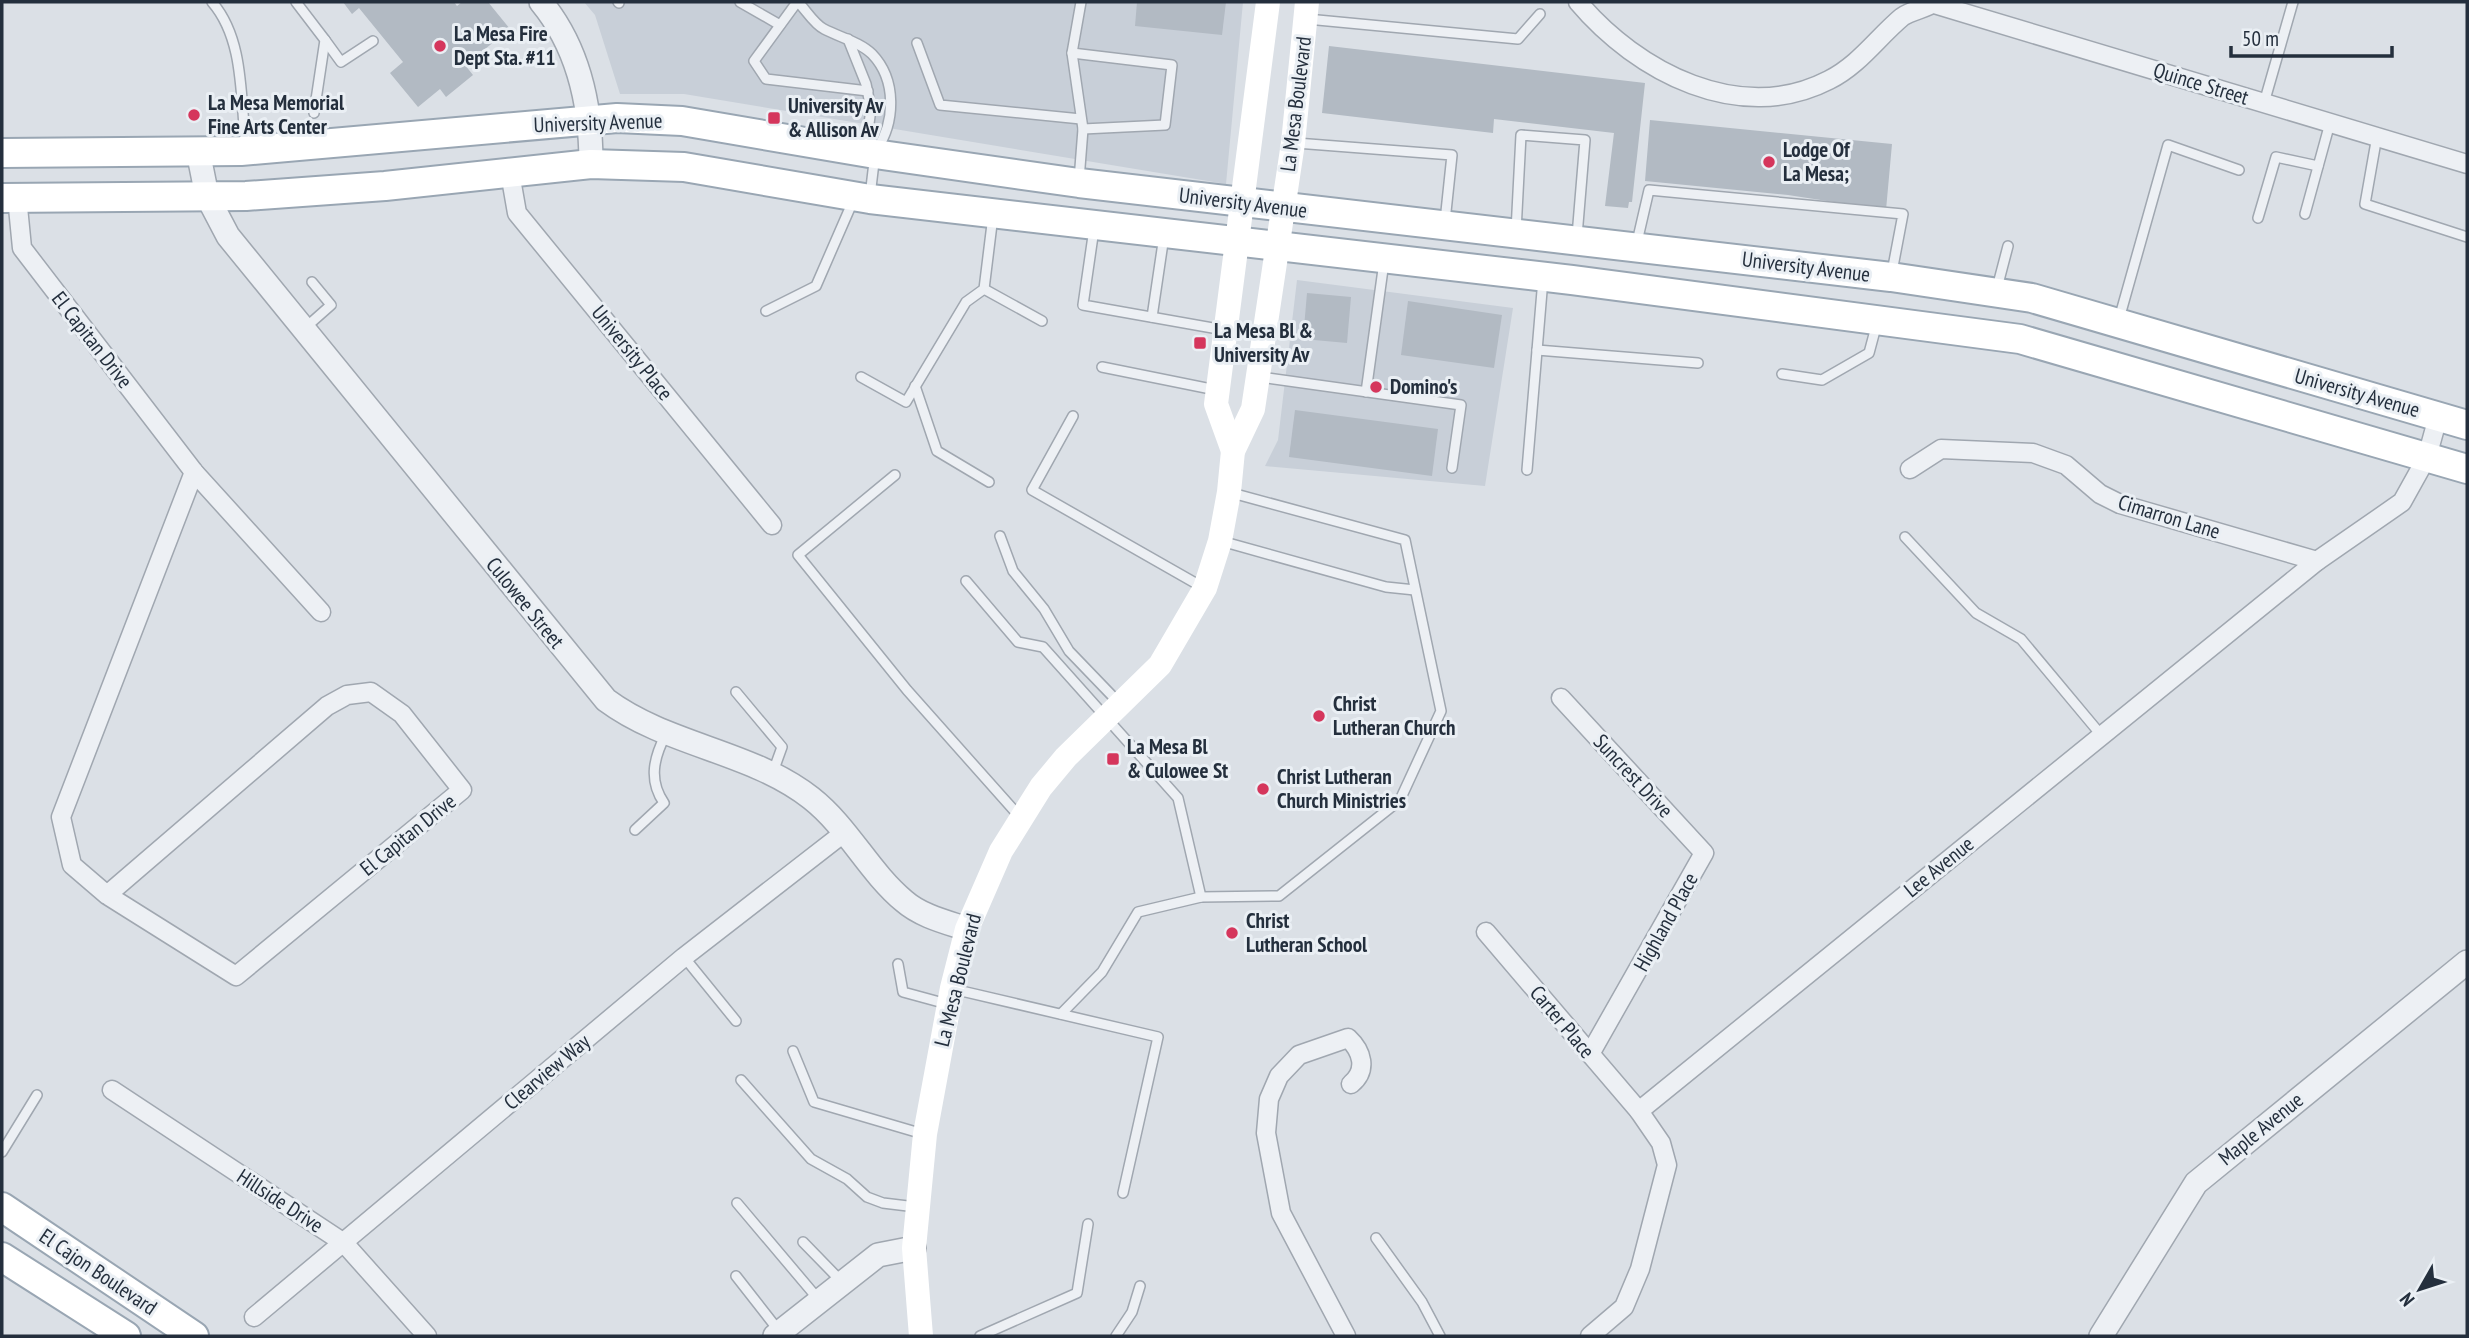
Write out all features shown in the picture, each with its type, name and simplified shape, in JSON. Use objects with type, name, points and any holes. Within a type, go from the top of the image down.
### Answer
[{"type":"main road","name":"La Mesa Boulevard","points":[[1233,451],[1216,404],[1268,2]]},
{"type":"main road","name":"La Mesa Boulevard","points":[[921,1336],[914,1248],[925,1134],[950,996],[967,929],[981,893],[1020,817],[1066,757],[1160,665],[1205,588],[1220,541],[1233,451],[1254,409],[1293,143],[1306,10]]},
{"type":"main road","name":"University Avenue","points":[[2,153],[246,151],[591,120],[682,121],[875,154],[1079,183],[1891,277],[2032,298],[2467,425]]},
{"type":"main road","name":"University Avenue","points":[[9,197],[207,196],[385,186],[591,164],[684,167],[863,198],[993,215],[1543,277],[2021,339],[2467,469]]},
{"type":"main road","name":"El Cajon Boulevard","points":[[2,1207],[194,1336]]},
{"type":"main road","name":"El Cajon Boulevard","points":[[2,1256],[126,1336]]},
{"type":"street","points":[[541,2],[564,36],[582,85],[591,120],[591,164]]},
{"type":"street","points":[[1578,2],[1607,33],[1655,67],[1708,90],[1755,98],[1792,94],[1830,79],[1866,53],[1905,15],[1935,3]]},
{"type":"street","name":"Quince Street","points":[[1935,3],[2467,163]]},
{"type":"street","name":"Culowee Street","points":[[198,151],[207,196],[228,236],[587,680],[630,718],[772,774],[812,799],[845,832],[903,901],[924,914],[967,929]]},
{"type":"street","name":"University Place","points":[[510,173],[517,213],[772,525]]},
{"type":"street","name":"El Capitan Drive","points":[[9,197],[22,248],[194,472],[321,612]]},
{"type":"street","name":"Lee Avenue","points":[[1639,1111],[2318,561],[2402,502],[2427,457],[2438,417]]},
{"type":"street","name":"Cimarron Lane","points":[[1910,468],[1941,449],[2034,453],[2066,465],[2100,494],[2120,504],[2318,561]]},
{"type":"street","name":"El Capitan Drive","points":[[107,895],[327,706],[347,695],[371,692],[402,714],[462,790],[236,976],[107,895],[72,865],[61,817],[194,472]]},
{"type":"street","name":"Suncrest Drive","points":[[1562,698],[1704,853]]},
{"type":"street","name":"Clearview Way","points":[[254,1317],[684,957],[845,832]]},
{"type":"street","name":"Highland Place","points":[[1590,1054],[1704,853]]},
{"type":"street","name":"Carter Place","points":[[1486,932],[1639,1111]]},
{"type":"street","name":"Maple Avenue","points":[[2101,1336],[2196,1183],[2467,962]]},
{"type":"street","points":[[1346,1336],[1281,1213],[1266,1133],[1269,1099],[1279,1076],[1299,1055],[1348,1038],[1358,1047],[1362,1064],[1359,1077],[1351,1084]]},
{"type":"street","name":"Hillside Drive","points":[[112,1090],[344,1243],[427,1336]]},
{"type":"street","points":[[1590,1336],[1624,1307],[1640,1269],[1667,1165],[1661,1143],[1639,1111]]},
{"type":"street","points":[[777,1334],[878,1255],[914,1248]]},
{"type":"lane","points":[[212,2],[221,12],[234,40],[246,151]]},
{"type":"lane","points":[[296,2],[341,62],[373,41]]},
{"type":"lane","points":[[740,2],[780,25]]},
{"type":"lane","points":[[766,311],[816,286],[863,198],[875,154],[887,135],[892,113],[883,70],[871,53],[848,39],[821,28],[797,2],[754,61],[766,79],[868,91]]},
{"type":"lane","points":[[1079,183],[1082,124],[1072,53],[1081,2]]},
{"type":"lane","points":[[2264,103],[2293,2]]},
{"type":"lane","points":[[1306,10],[1518,38],[1539,14]]},
{"type":"lane","points":[[848,39],[868,91],[871,108],[867,131],[875,154]]},
{"type":"lane","points":[[314,113],[325,40]]},
{"type":"lane","points":[[917,43],[940,105],[1082,124],[1165,125],[1172,65],[1072,53]]},
{"type":"lane","points":[[2305,214],[2330,123]]},
{"type":"lane","points":[[1516,234],[1521,135],[1585,140],[1576,241]]},
{"type":"lane","points":[[2377,136],[2365,204],[2467,237]]},
{"type":"lane","points":[[1293,143],[1452,155],[1444,227]]},
{"type":"lane","points":[[2118,324],[2168,145],[2239,170]]},
{"type":"lane","points":[[2258,218],[2276,157],[2318,166]]},
{"type":"lane","points":[[1636,247],[1648,190],[1903,214],[1891,277]]},
{"type":"lane","points":[[861,377],[906,402],[966,302],[984,289],[993,215]]},
{"type":"lane","points":[[1094,227],[1083,305],[1226,330]]},
{"type":"lane","points":[[1152,317],[1164,234]]},
{"type":"lane","points":[[1996,293],[2008,246]]},
{"type":"lane","points":[[1366,392],[1384,259]]},
{"type":"lane","points":[[1527,470],[1543,277]]},
{"type":"lane","points":[[304,329],[331,306],[312,282]]},
{"type":"lane","points":[[984,289],[1042,321]]},
{"type":"lane","points":[[1782,374],[1822,380],[1869,353],[1877,321]]},
{"type":"lane","points":[[1537,350],[1698,363]]},
{"type":"lane","points":[[1102,367],[1218,391]]},
{"type":"lane","points":[[1258,376],[1461,405],[1452,468]]},
{"type":"lane","points":[[915,386],[937,451],[989,482]]},
{"type":"lane","points":[[1073,416],[1032,490],[1205,588]]},
{"type":"lane","points":[[895,475],[798,555],[907,690],[1020,817]]},
{"type":"lane","points":[[1061,1014],[1102,972],[1138,912],[1200,897],[1279,896],[1400,800],[1441,711],[1405,540],[1229,492]]},
{"type":"lane","points":[[1000,536],[1013,571],[1044,609],[1069,651],[1178,798],[1200,897]]},
{"type":"lane","points":[[1905,537],[1976,613],[2021,639],[2102,736]]},
{"type":"lane","points":[[1220,541],[1386,587],[1415,590]]},
{"type":"lane","points":[[966,581],[1018,642],[1043,647],[1114,712]]},
{"type":"lane","points":[[736,692],[782,747],[772,774]]},
{"type":"lane","points":[[635,830],[664,803],[656,791],[654,757],[666,734]]},
{"type":"lane","points":[[684,957],[736,1021]]},
{"type":"lane","points":[[898,964],[903,992],[950,996],[1061,1014],[1158,1037],[1123,1193]]},
{"type":"lane","points":[[793,1051],[814,1102],[925,1134]]},
{"type":"lane","points":[[741,1080],[811,1159],[847,1179],[867,1197],[883,1203],[918,1207]]},
{"type":"lane","points":[[2,1152],[37,1095]]},
{"type":"lane","points":[[737,1203],[819,1300]]},
{"type":"lane","points":[[980,1336],[1077,1293],[1088,1224]]},
{"type":"lane","points":[[1376,1237],[1422,1302],[1440,1336]]},
{"type":"lane","points":[[803,1242],[842,1282]]},
{"type":"lane","points":[[736,1276],[777,1334]]},
{"type":"lane","points":[[1116,1336],[1132,1312],[1140,1286]]},
{"type":"shaded area","points":[[584,2],[1243,2],[1226,184],[684,94],[620,94],[595,15]]},
{"type":"shaded area","points":[[1297,280],[1513,308],[1485,486],[1265,466],[1278,440]]},
{"type":"building","name":"La Mesa Fire Dept Sta. #11","points":[[343,2],[454,2],[457,6],[462,2],[488,2],[510,29],[465,65],[473,75],[446,97],[440,89],[418,107],[390,73],[403,62],[359,8],[352,14]]},
{"type":"building","points":[[1137,2],[1226,2],[1222,35],[1135,26]]},
{"type":"building","points":[[1329,46],[1645,83],[1632,202],[1629,202],[1628,208],[1605,206],[1614,133],[1494,119],[1493,133],[1322,113]]},
{"type":"building","name":"Lodge Of La Mesa;","points":[[1650,120],[1892,144],[1886,210],[1788,195],[1645,181]]},
{"type":"building","points":[[1307,293],[1351,297],[1347,343],[1303,339]]},
{"type":"building","points":[[1408,301],[1502,315],[1494,368],[1401,355]]},
{"type":"building","points":[[1295,410],[1438,429],[1432,476],[1289,457]]},
{"type":"place","name":"La Mesa Fire Dept Sta. #11","points":[[440,46]]},
{"type":"place","name":"La Mesa Memorial Fine Arts Center","points":[[194,115]]},
{"type":"place","name":"University Av & Allison Av","points":[[774,118]]},
{"type":"place","name":"Lodge Of La Mesa;","points":[[1769,162]]},
{"type":"place","name":"La Mesa Bl & University Av","points":[[1200,343]]},
{"type":"place","name":"Domino's","points":[[1376,387]]},
{"type":"place","name":"Christ Lutheran Church","points":[[1319,716]]},
{"type":"place","name":"La Mesa Bl & Culowee St","points":[[1113,759]]},
{"type":"place","name":"Christ Lutheran Church Ministries","points":[[1263,789]]},
{"type":"place","name":"Christ Lutheran School","points":[[1232,933]]}]
